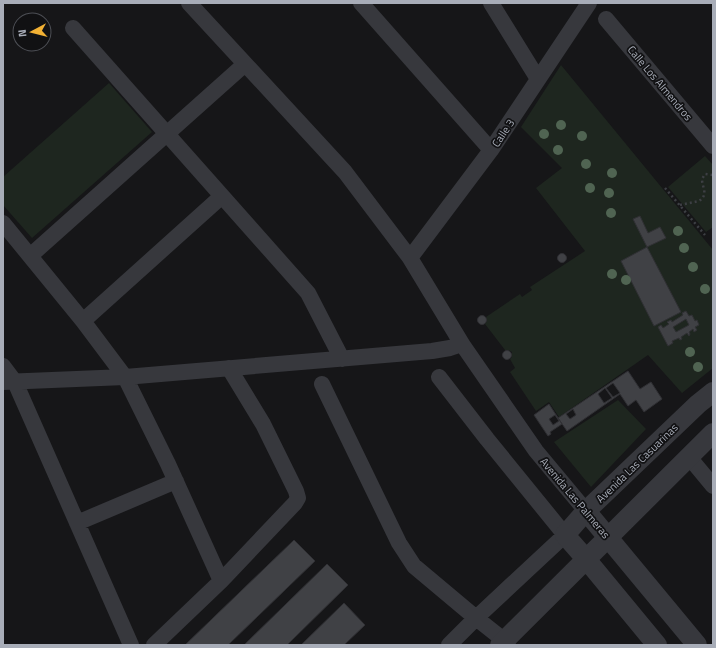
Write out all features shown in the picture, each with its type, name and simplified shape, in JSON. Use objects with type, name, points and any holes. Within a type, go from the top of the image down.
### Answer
[{"type":"street","name":"Avenida Las Palmeras","points":[[190,3],[244,64],[345,172],[410,258],[462,344],[536,451],[697,645]]},
{"type":"street","points":[[361,3],[491,150]]},
{"type":"street","points":[[491,3],[538,79]]},
{"type":"street","name":"Calle 3","points":[[410,258],[491,150],[589,3]]},
{"type":"street","name":"Calle Los Almendros","points":[[606,19],[713,146]]},
{"type":"street","points":[[73,28],[308,293],[342,359]]},
{"type":"street","points":[[30,256],[244,64]]},
{"type":"street","points":[[83,321],[222,196]]},
{"type":"street","points":[[3,223],[83,321],[126,377],[176,481],[221,581]]},
{"type":"street","points":[[9,382],[126,377],[342,359],[432,351],[462,344]]},
{"type":"street","points":[[3,366],[9,382],[77,523],[131,645]]},
{"type":"street","points":[[154,645],[221,581],[296,503],[298,498],[263,424],[229,368]]},
{"type":"street","points":[[439,377],[565,535],[657,645]]},
{"type":"street","points":[[322,384],[399,543],[414,566],[476,618],[504,644],[586,559],[713,433]]},
{"type":"street","name":"Avenida Las Casuarinas","points":[[450,645],[476,618],[565,535],[586,511],[698,404],[713,392]]},
{"type":"street","points":[[689,457],[713,486]]},
{"type":"street","points":[[77,523],[176,481]]},
{"type":"path","points":[[680,205],[699,202],[702,200],[704,198],[705,191],[702,186],[702,179],[705,174],[713,175]]},
{"type":"path","points":[[666,188],[704,235]]},
{"type":"shaded area","points":[[561,65],[713,250],[713,368],[682,393],[648,355],[559,417],[549,402],[536,411],[510,372],[515,368],[510,359],[512,357],[512,352],[505,350],[485,324],[487,321],[486,317],[520,294],[522,297],[532,290],[530,287],[585,251],[536,188],[562,168],[521,127]]},
{"type":"shaded area","points":[[109,83],[152,132],[32,238],[3,205],[3,177]]},
{"type":"shaded area","points":[[705,156],[713,165],[713,227],[706,232],[668,187]]},
{"type":"shaded area","points":[[618,400],[646,429],[591,487],[554,442]]},
{"type":"building","points":[[640,216],[648,233],[660,227],[666,238],[647,247],[633,219]]},
{"type":"building","points":[[647,247],[681,312],[654,326],[621,261]]},
{"type":"building","points":[[560,254],[564,254],[566,258],[564,262],[560,262],[558,260],[558,256]]},
{"type":"building","points":[[686,311],[689,316],[692,315],[695,321],[697,320],[699,325],[695,327],[697,330],[694,332],[693,329],[689,332],[689,336],[687,333],[681,337],[682,339],[680,340],[679,338],[672,341],[673,343],[668,346],[658,327],[661,325],[663,328],[669,324],[667,322],[671,320],[672,322],[683,315],[682,313]],"holes":[[[686,319],[689,325],[676,332],[673,327]]]},
{"type":"building","points":[[480,316],[484,316],[486,320],[484,324],[480,324],[478,322],[478,318]]},
{"type":"building","points":[[505,351],[509,351],[511,355],[509,359],[505,359],[503,357],[503,353]]},
{"type":"building","points":[[628,371],[640,389],[651,382],[662,399],[644,412],[636,400],[628,406],[620,394],[567,431],[558,418]],"holes":[[[613,383],[620,393],[613,397],[606,388]],[[605,388],[612,398],[604,403],[598,394]],[[573,409],[576,415],[570,419],[566,414]]]},
{"type":"building","points":[[549,404],[562,424],[550,432],[551,434],[548,436],[534,415]],"holes":[[[555,415],[559,421],[553,425],[549,419]]]},
{"type":"building","points":[[294,540],[315,561],[228,645],[185,645]]},
{"type":"building","points":[[327,564],[348,585],[287,645],[244,645]]},
{"type":"building","points":[[344,603],[365,625],[344,645],[301,645]]}]
